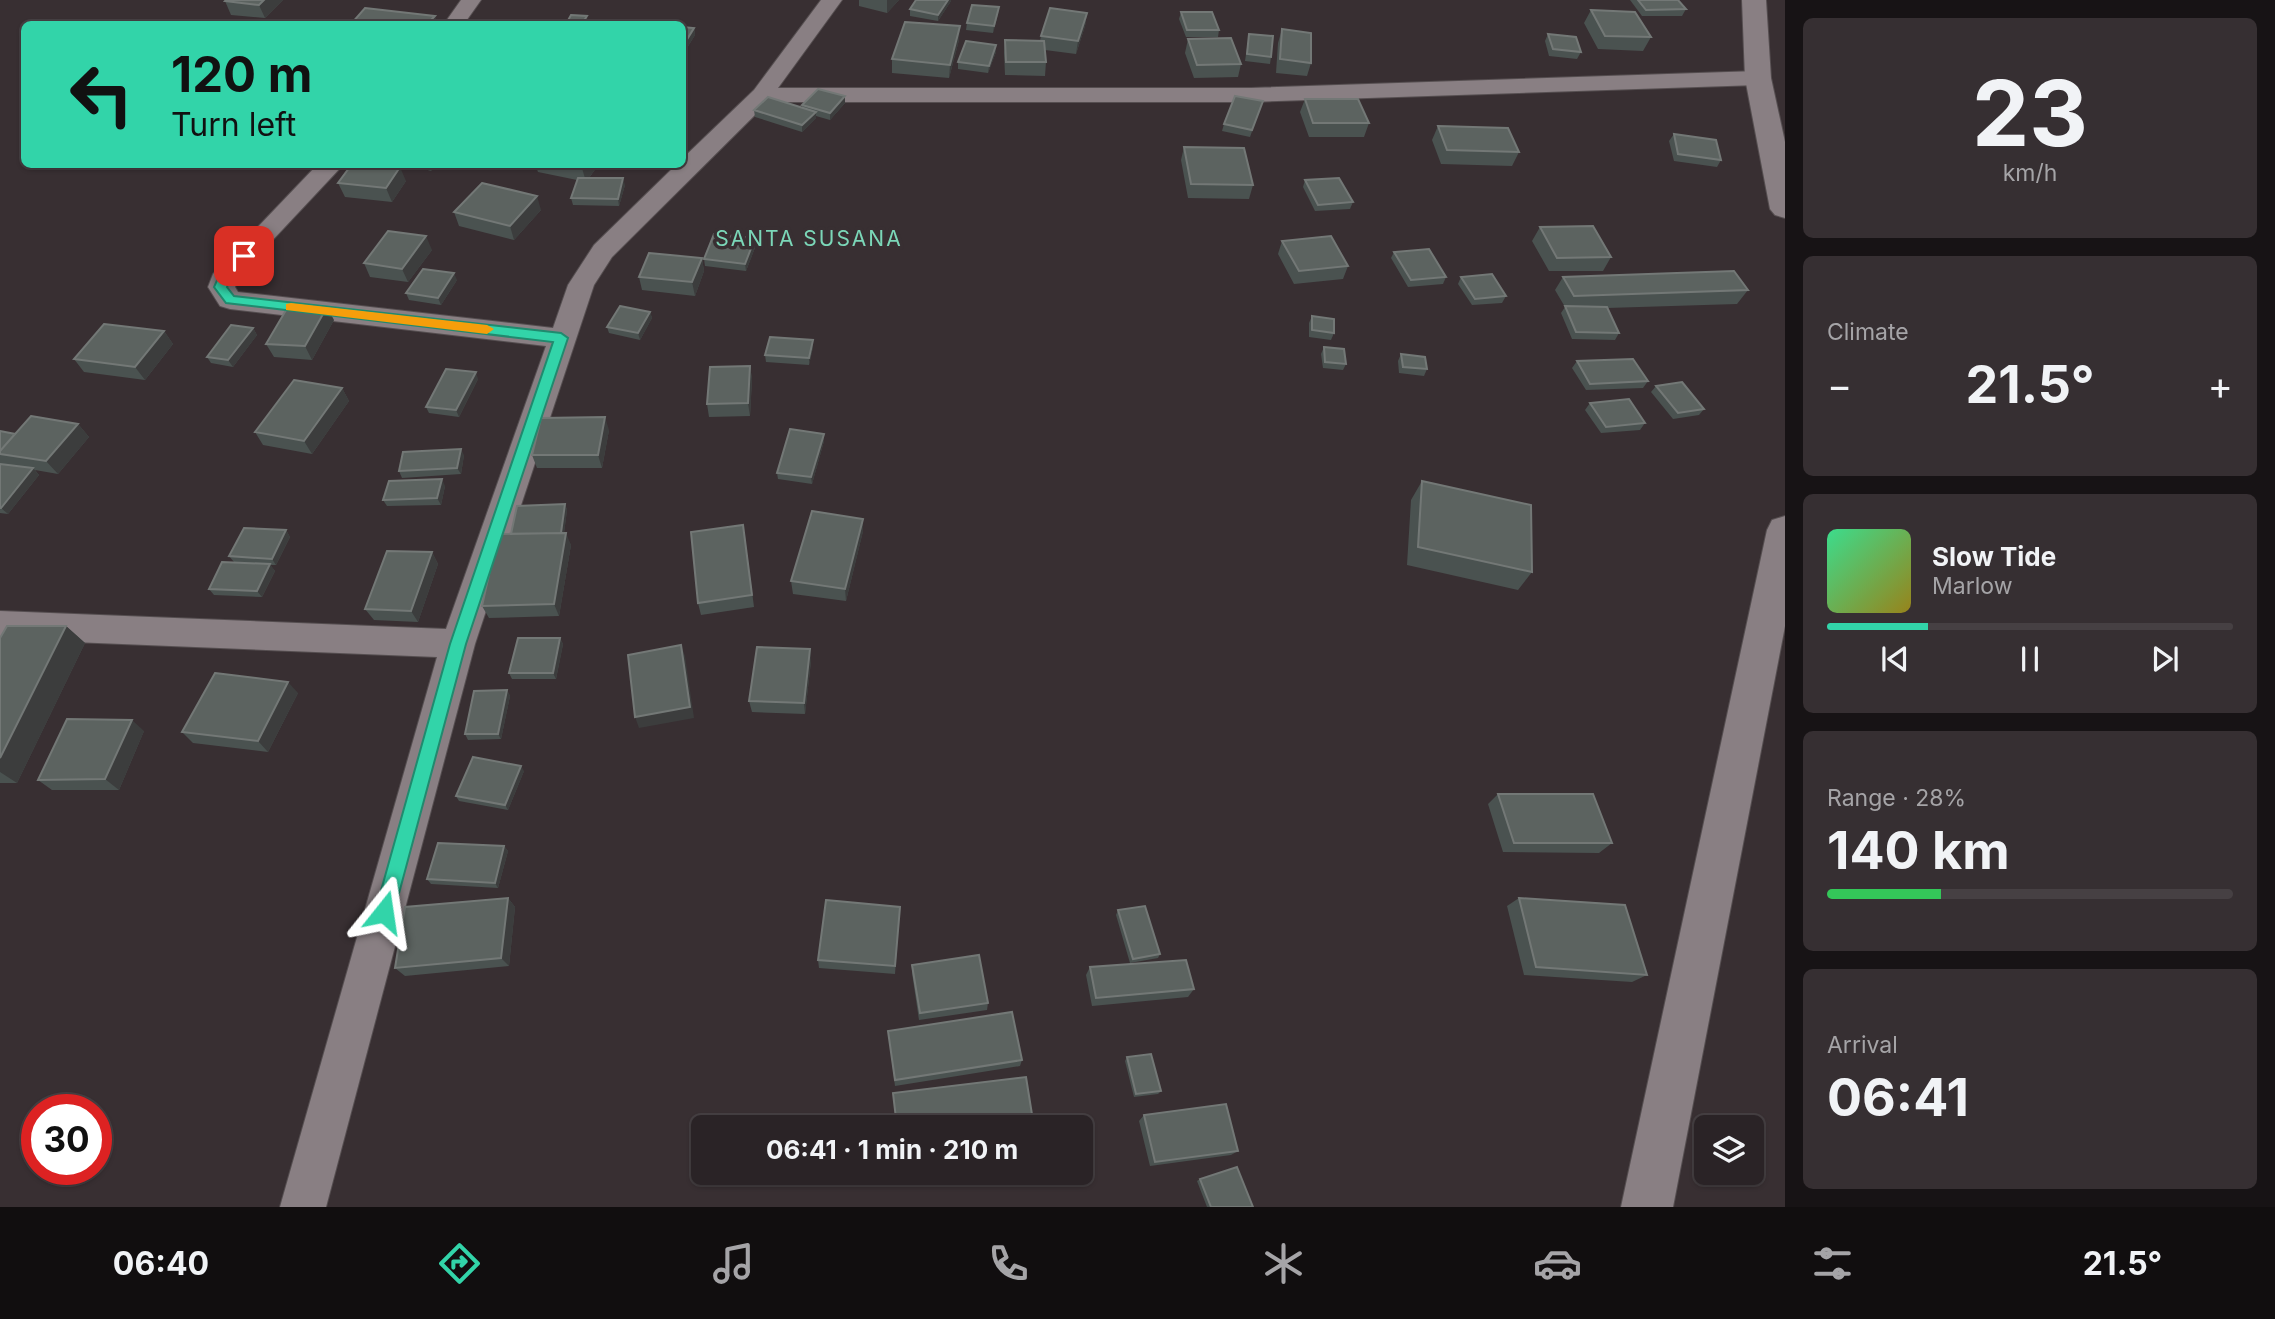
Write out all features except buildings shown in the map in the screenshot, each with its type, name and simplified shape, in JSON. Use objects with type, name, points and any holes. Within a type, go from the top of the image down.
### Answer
[{"type":"street","points":[[456,21],[471,0]]},
{"type":"street","points":[[303,1207],[458,644],[581,285],[603,251],[762,95],[832,0]]},
{"type":"street","points":[[1754,0],[1758,78],[1785,209]]},
{"type":"street","points":[[762,95],[1251,95],[1758,78]]},
{"type":"street","points":[[328,168],[226,274],[221,287],[230,300],[561,338]]},
{"type":"street","points":[[1647,1207],[1785,530]]},
{"type":"street","points":[[0,625],[458,644]]},
{"type":"slow traffic","points":[[291,307],[487,329]]},
{"type":"district","name":"SANTA SUSANA","points":[[809,239]]},
{"type":"route","points":[[244,256],[226,274],[221,287],[230,300],[561,338],[458,644],[384,912]]}]
